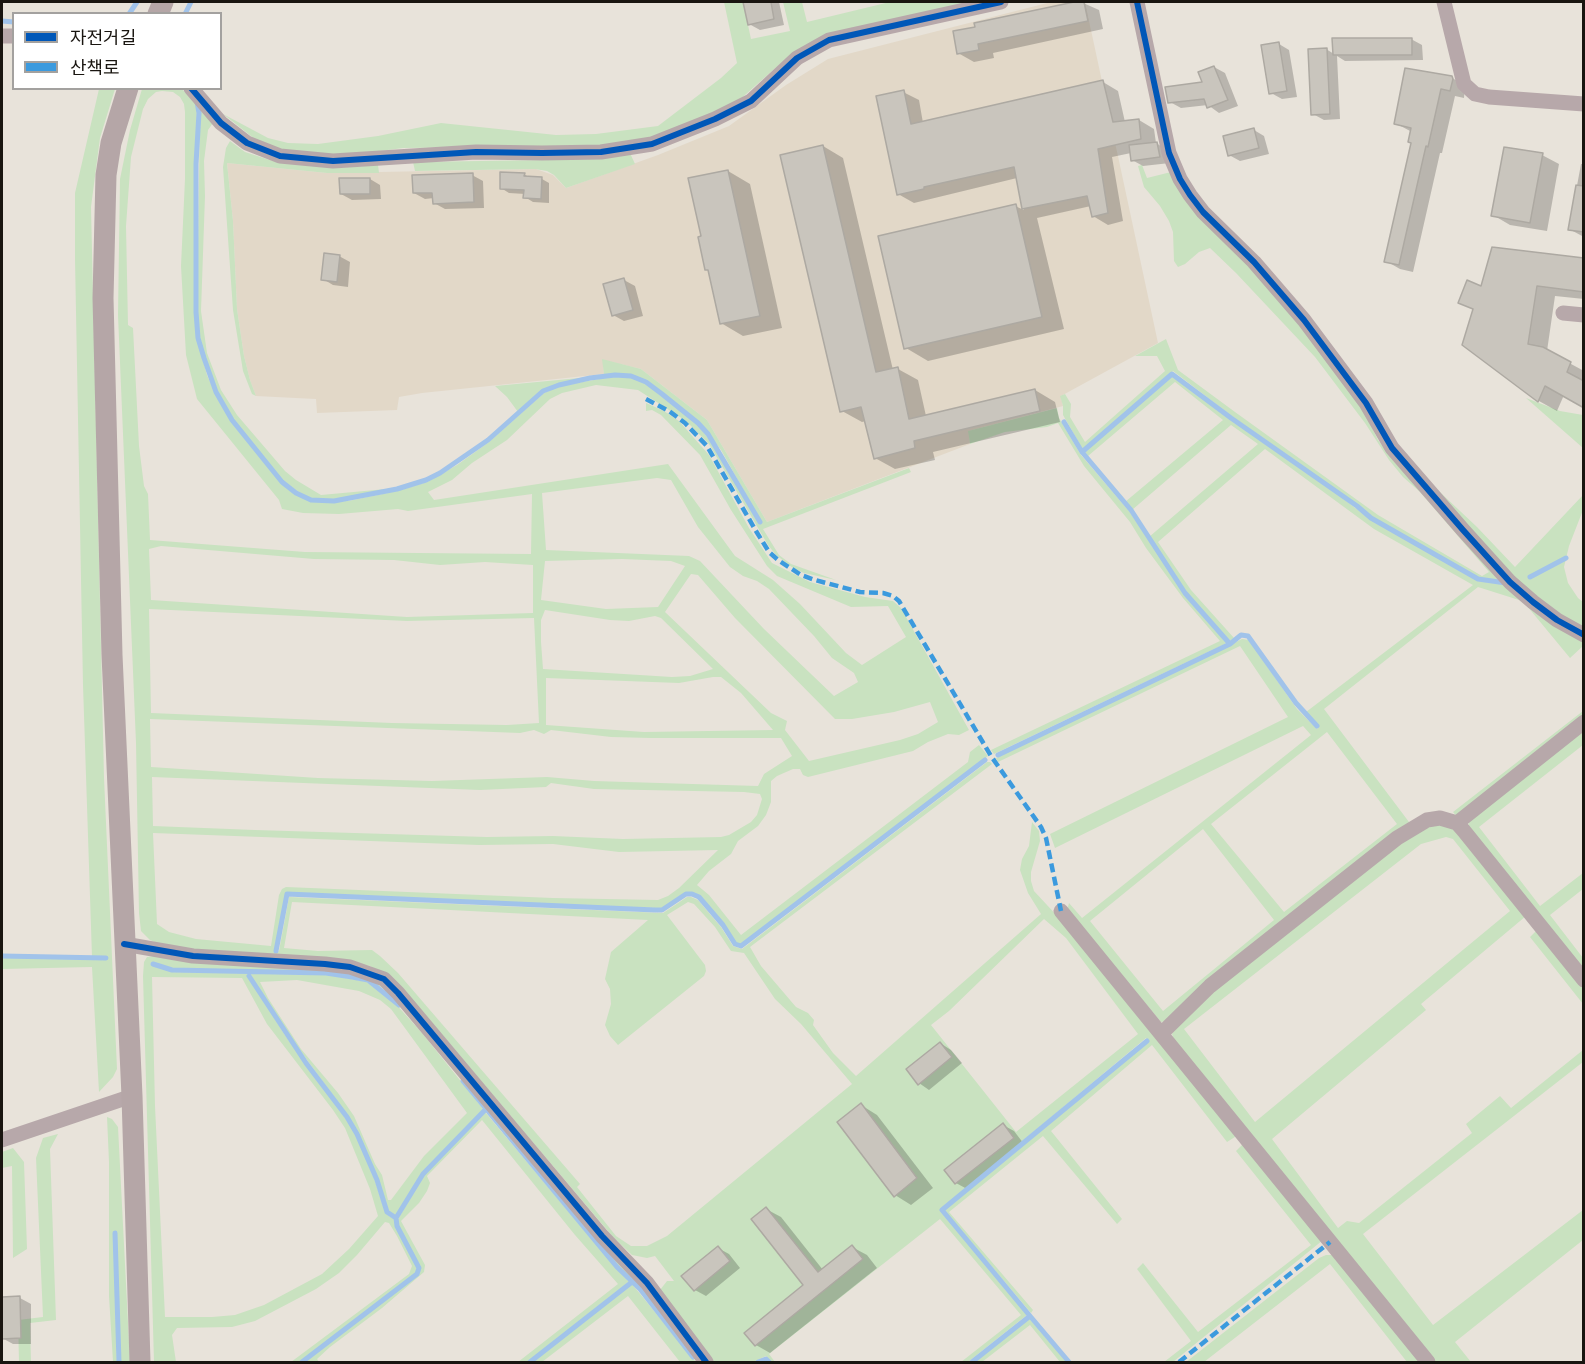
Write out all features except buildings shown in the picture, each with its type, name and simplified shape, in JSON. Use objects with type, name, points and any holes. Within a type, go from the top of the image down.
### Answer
[{"type":"main road","points":[[127,90],[111,143],[105,175],[103,298],[112,656],[132,1096],[140,1362]]},
{"type":"street","points":[[193,90],[221,123],[247,142],[280,156],[333,161],[476,152],[602,152],[652,144],[715,119],[751,101],[797,58],[829,40],[1001,2]]},
{"type":"street","points":[[1137,2],[1169,153],[1190,195],[1203,212],[1254,262],[1304,320],[1366,403],[1392,448],[1463,530],[1510,582],[1533,602],[1557,620],[1584,635]]},
{"type":"street","points":[[1444,2],[1464,84],[1475,94],[1584,104]]},
{"type":"street","points":[[1563,313],[1584,315]]},
{"type":"street","points":[[1457,824],[1584,722]]},
{"type":"street","points":[[1162,1033],[1210,986],[1397,838],[1427,820],[1440,818],[1457,824],[1584,980]]},
{"type":"street","points":[[1062,911],[1428,1362]]},
{"type":"street","points":[[124,944],[193,956],[350,967],[384,980],[412,1009],[602,1236],[647,1283],[706,1362]]},
{"type":"street","points":[[2,1140],[132,1096]]},
{"type":"shaded area","points":[[1051,2],[1085,2],[1158,343],[1061,396],[1063,406],[969,431],[970,444],[767,522],[707,420],[641,369],[603,360],[604,374],[399,397],[397,410],[317,413],[316,399],[256,396],[244,356],[237,309],[233,221],[227,163],[327,173],[536,169],[553,175],[566,188],[658,155],[729,126],[786,85],[828,59]]},
{"type":"green space","points":[[724,2],[743,2],[751,39],[790,31],[783,2],[802,2],[807,22],[890,2],[982,2],[790,55],[736,103],[648,140],[624,146],[403,148],[342,156],[293,153],[256,140],[223,114],[268,138],[288,143],[318,144],[378,136],[441,123],[556,135],[596,134],[658,126],[737,63]]},
{"type":"green space","points":[[99,90],[115,90],[100,138],[91,207],[104,778],[117,1069],[99,1092],[92,967],[2,969],[2,957],[108,959],[92,957],[83,685],[75,193]]},
{"type":"green space","points":[[142,90],[183,90],[197,105],[194,312],[197,338],[207,375],[231,421],[281,483],[295,494],[311,502],[348,501],[427,482],[457,465],[489,442],[544,393],[560,386],[616,376],[630,377],[645,383],[697,424],[718,451],[758,522],[761,521],[721,450],[699,422],[646,381],[631,374],[604,374],[602,359],[641,369],[707,420],[767,522],[909,468],[911,472],[763,529],[779,555],[791,564],[836,580],[804,573],[776,555],[709,444],[686,421],[638,390],[596,385],[562,393],[550,399],[507,440],[472,463],[452,480],[428,492],[434,500],[668,464],[735,556],[773,580],[800,604],[846,653],[862,665],[906,637],[888,606],[851,607],[777,576],[767,566],[731,510],[700,455],[661,415],[652,410],[646,411],[646,403],[679,421],[709,455],[749,528],[772,563],[810,582],[865,597],[893,601],[901,608],[969,730],[959,735],[948,734],[913,751],[808,777],[803,775],[800,769],[793,769],[771,781],[771,802],[766,815],[758,826],[738,841],[731,854],[709,871],[697,885],[709,895],[741,935],[968,762],[970,752],[979,745],[988,756],[741,945],[736,943],[724,924],[700,896],[692,892],[685,893],[662,908],[482,903],[286,893],[275,953],[279,951],[289,897],[663,913],[687,897],[691,897],[698,900],[721,927],[733,946],[742,949],[987,762],[990,762],[992,764],[750,947],[761,966],[796,1007],[808,1013],[814,1020],[813,1025],[833,1053],[856,1076],[1041,914],[1028,893],[1020,870],[1022,859],[1029,846],[1032,822],[1039,831],[1040,841],[1031,872],[1034,891],[1060,919],[1238,1135],[1227,1142],[1152,1045],[1051,1131],[1122,1219],[1117,1224],[1043,1136],[949,1212],[1033,1310],[1031,1313],[944,1210],[1149,1041],[1146,1038],[940,1210],[1027,1315],[968,1362],[961,1362],[1021,1315],[940,1219],[769,1354],[775,1362],[771,1362],[766,1356],[753,1362],[713,1362],[660,1290],[667,1281],[674,1281],[655,1256],[647,1258],[632,1255],[613,1237],[417,1005],[380,972],[370,966],[351,963],[192,950],[159,944],[150,940],[141,931],[139,913],[136,743],[118,315],[120,179],[130,130]],"holes":[[[156,92],[173,92],[184,104],[185,179],[181,266],[186,355],[197,399],[279,500],[282,509],[303,513],[339,514],[398,509],[408,511],[532,494],[531,554],[305,552],[150,540],[148,494],[144,486],[139,446],[133,328],[128,325],[126,226],[131,157],[143,109],[148,99]],[[657,478],[671,480],[698,527],[730,567],[769,589],[832,658],[854,673],[858,682],[834,696],[764,629],[700,561],[689,556],[546,550],[542,493]],[[161,546],[314,559],[394,560],[440,565],[485,562],[533,565],[533,613],[407,617],[151,600],[149,549]],[[622,559],[671,561],[685,566],[658,607],[606,609],[541,600],[545,561]],[[691,574],[698,575],[735,618],[835,719],[852,719],[894,712],[930,702],[938,722],[918,734],[900,740],[809,761],[785,730],[787,721],[771,713],[665,612]],[[149,609],[407,621],[534,618],[539,723],[507,725],[392,723],[151,713]],[[545,610],[610,620],[629,621],[655,616],[661,618],[713,669],[690,676],[672,677],[543,669],[541,620]],[[721,677],[741,693],[773,730],[644,732],[546,725],[546,678],[679,683]],[[150,719],[520,733],[534,730],[544,734],[551,730],[611,737],[781,738],[792,756],[764,774],[758,786],[594,781],[547,777],[432,781],[318,778],[151,767]],[[152,777],[480,790],[546,787],[551,783],[594,789],[744,792],[760,794],[762,799],[757,815],[751,822],[721,837],[623,839],[553,836],[487,837],[153,826]],[[153,833],[479,845],[553,844],[619,852],[718,850],[679,888],[658,900],[286,887],[279,895],[271,946],[196,939],[169,932],[157,924]],[[292,902],[648,920],[611,952],[605,979],[610,989],[611,1004],[605,1025],[610,1036],[618,1045],[704,976],[705,965],[667,915],[688,902],[694,904],[715,927],[731,951],[744,953],[775,999],[801,1024],[852,1084],[667,1236],[647,1246],[631,1246],[616,1236],[577,1187],[580,1184],[398,973],[380,956],[372,950],[318,951],[284,948]],[[1044,919],[1066,938],[1138,1034],[1016,1132],[931,1025],[949,1011]]]},
{"type":"green space","points":[[200,110],[213,123],[208,130],[204,161],[201,311],[207,353],[221,390],[237,415],[285,471],[321,495],[397,488],[334,500],[311,499],[304,496],[283,481],[233,419],[217,392],[205,358],[197,312]]},
{"type":"green space","points":[[230,141],[245,152],[273,161],[336,168],[378,165],[379,173],[327,173],[227,163],[233,221],[237,309],[244,356],[256,396],[252,394],[243,371],[233,310],[223,167],[226,148]]},
{"type":"green space","points":[[630,153],[635,164],[566,188],[547,171],[535,169],[415,171],[413,162],[548,160]]},
{"type":"green space","points":[[1142,165],[1147,178],[1171,172],[1284,304],[1362,407],[1378,440],[1396,464],[1420,486],[1504,581],[1478,578],[1373,518],[1173,371],[1083,450],[1063,415],[1060,396],[1065,394],[1071,404],[1070,417],[1085,442],[1165,371],[1157,356],[1135,356],[1166,339],[1178,370],[1235,412],[1378,515],[1482,576],[1489,572],[1420,492],[1389,460],[1365,423],[1315,357],[1236,273],[1210,248],[1199,252],[1178,267],[1174,261],[1173,232],[1160,206],[1144,187],[1138,166]]},
{"type":"green space","points":[[1173,375],[1231,420],[1320,481],[1371,520],[1478,581],[1509,585],[1583,641],[1583,646],[1570,658],[1527,606],[1519,600],[1478,587],[1324,709],[1412,826],[1167,1021],[1161,1022],[1067,911],[1069,903],[1082,918],[1311,735],[1303,726],[1055,848],[1050,834],[1288,717],[1240,646],[998,762],[996,758],[1242,639],[1249,640],[1297,709],[1317,729],[1319,726],[1306,712],[1473,585],[1374,529],[1265,449],[1158,542],[1191,590],[1234,638],[1230,641],[1186,592],[1149,537],[1258,444],[1231,425],[1132,510],[1125,502],[1223,420],[1175,382],[1088,456],[1085,452]],"holes":[[[1327,732],[1397,824],[1284,912],[1211,824]],[[1203,829],[1274,920],[1163,1011],[1090,921]]]},
{"type":"green space","points":[[590,377],[559,383],[543,390],[518,412],[495,386]]},
{"type":"green space","points":[[1526,398],[1560,411],[1583,415],[1583,448]]},
{"type":"green space","points":[[1057,408],[1059,418],[1081,455],[1129,511],[1184,593],[1227,643],[994,754],[991,750],[1220,641],[1183,598],[1130,522],[1084,466],[1058,423],[1047,427],[1005,432],[970,444],[968,431]]},
{"type":"green space","points":[[1408,462],[1477,527],[1515,567],[1583,495],[1583,510],[1569,546],[1564,567],[1568,583],[1583,602],[1583,632],[1511,579]]},
{"type":"green space","points":[[1583,711],[1583,720],[1459,819],[1453,812]]},
{"type":"green space","points":[[1583,729],[1583,745],[1479,827],[1540,906],[1583,873],[1583,889],[1550,915],[1583,958],[1583,973],[1468,828],[1469,822]]},
{"type":"green space","points":[[1439,824],[1453,827],[1526,916],[1421,1004],[1426,1010],[1272,1139],[1338,1228],[1347,1221],[1359,1223],[1472,1133],[1466,1124],[1500,1096],[1511,1108],[1583,1050],[1583,1062],[1363,1234],[1433,1325],[1583,1210],[1583,1240],[1455,1342],[1471,1362],[1434,1362],[1174,1040],[1172,1034],[1175,1026],[1214,991],[1370,866],[1422,829]],"holes":[[[1446,837],[1453,839],[1510,911],[1255,1122],[1184,1029],[1421,844]]]},
{"type":"green space","points":[[1537,930],[1583,988],[1583,1004],[1530,937]]},
{"type":"green space","points":[[147,957],[334,969],[378,980],[413,1015],[565,1199],[620,1261],[643,1283],[702,1362],[699,1362],[641,1288],[618,1266],[488,1112],[424,1031],[382,988],[368,979],[326,972],[172,969],[153,963],[150,964],[172,972],[325,974],[367,982],[394,1002],[484,1110],[422,1174],[396,1217],[391,1214],[386,1205],[359,1134],[348,1116],[285,1030],[254,981],[251,980],[283,1032],[335,1102],[356,1135],[383,1206],[389,1216],[395,1219],[396,1227],[418,1268],[416,1273],[300,1362],[291,1362],[409,1274],[412,1266],[397,1236],[389,1223],[385,1222],[339,1273],[316,1289],[255,1321],[232,1327],[177,1328],[172,1335],[176,1362],[154,1362],[143,976],[144,962]],"holes":[[[152,977],[242,978],[267,1024],[345,1128],[370,1189],[378,1216],[349,1249],[322,1274],[264,1305],[235,1315],[165,1317],[155,1106]],[[297,980],[359,991],[380,1000],[391,1009],[467,1113],[424,1156],[391,1200],[388,1200],[382,1175],[354,1116],[301,1049],[260,982]]]},
{"type":"green space","points":[[485,1112],[616,1268],[630,1281],[527,1362],[518,1362],[618,1284],[575,1235],[482,1120],[427,1176],[430,1183],[427,1191],[419,1203],[401,1221],[425,1265],[424,1272],[382,1308],[330,1347],[317,1359],[319,1362],[304,1362],[418,1275],[421,1267],[398,1226],[398,1219],[424,1175]]},
{"type":"green space","points":[[107,1117],[112,1119],[118,1127],[130,1362],[120,1362],[116,1234],[114,1233],[117,1362],[113,1362],[109,1296]]},
{"type":"green space","points":[[58,1134],[50,1149],[56,1320],[30,1323],[31,1362],[19,1362],[18,1320],[43,1317],[36,1158],[43,1138]]},
{"type":"green space","points":[[1244,1143],[1323,1240],[1173,1362],[1164,1362],[1191,1341],[1137,1269],[1143,1263],[1198,1332],[1311,1245],[1236,1151]]},
{"type":"green space","points":[[13,1148],[24,1162],[27,1249],[13,1258],[12,1166],[2,1168],[2,1152]]},
{"type":"green space","points":[[1333,1255],[1423,1362],[1407,1362],[1330,1264],[1204,1362],[1186,1362],[1319,1258]]},
{"type":"green space","points":[[632,1284],[696,1362],[680,1362],[628,1296],[542,1362],[533,1362]]},
{"type":"green space","points":[[1029,1318],[1067,1362],[1060,1362],[1030,1325],[982,1362],[973,1362]]},
{"type":"waterway","points":[[130,12],[137,2]]},
{"type":"waterway","points":[[186,12],[191,2]]},
{"type":"waterway","points":[[2,21],[12,22]]},
{"type":"waterway","points":[[197,102],[199,113],[196,164],[198,338],[216,392],[232,420],[282,482],[296,493],[311,500],[334,501],[397,489],[426,480],[488,440],[543,391],[590,378],[615,375],[631,376],[646,382],[698,423],[708,434],[760,522]]},
{"type":"waterway","points":[[1082,452],[1172,374],[1371,518],[1478,579],[1506,583]]},
{"type":"waterway","points":[[998,755],[1230,644],[1185,593],[1131,510],[1082,452],[1064,422]]},
{"type":"waterway","points":[[1530,577],[1566,558]]},
{"type":"waterway","points":[[1230,644],[1241,635],[1248,636],[1296,703],[1317,726]]},
{"type":"waterway","points":[[276,951],[287,894],[655,910],[662,910],[686,894],[692,894],[699,897],[723,925],[735,944],[741,946],[985,760]]},
{"type":"waterway","points":[[2,956],[106,958]]},
{"type":"waterway","points":[[153,964],[172,970],[326,973],[352,977],[368,980],[399,1005]]},
{"type":"waterway","points":[[249,976],[306,1063],[347,1117],[377,1180],[387,1212],[396,1218]]},
{"type":"waterway","points":[[1030,1316],[942,1210],[1147,1041]]},
{"type":"waterway","points":[[463,1081],[617,1267],[640,1289],[693,1357]]},
{"type":"waterway","points":[[302,1362],[417,1274],[419,1268],[397,1226],[396,1218],[423,1174],[485,1110]]},
{"type":"waterway","points":[[115,1233],[119,1362]]},
{"type":"waterway","points":[[530,1362],[632,1282]]},
{"type":"waterway","points":[[972,1362],[1030,1316],[1069,1362]]},
{"type":"waterway","points":[[758,1362],[766,1359],[769,1362]]},
{"type":"marked path","points":[[646,399],[669,411],[685,423],[707,446],[769,552],[778,560],[801,575],[815,580],[860,592],[883,593],[899,601],[991,756],[1041,827],[1046,838],[1061,911]]},
{"type":"marked path","points":[[1179,1362],[1330,1242]]},
{"type":"cycle path","points":[[193,90],[221,123],[247,143],[280,156],[333,161],[476,152],[601,152],[652,144],[715,119],[751,101],[797,58],[829,40],[1001,2]]},
{"type":"cycle path","points":[[1137,2],[1169,153],[1190,195],[1203,212],[1254,262],[1304,320],[1366,403],[1392,448],[1463,530],[1510,582],[1533,602],[1557,620],[1584,635]]},
{"type":"cycle path","points":[[124,944],[193,956],[350,967],[384,979],[602,1236],[647,1283],[706,1362]]}]
